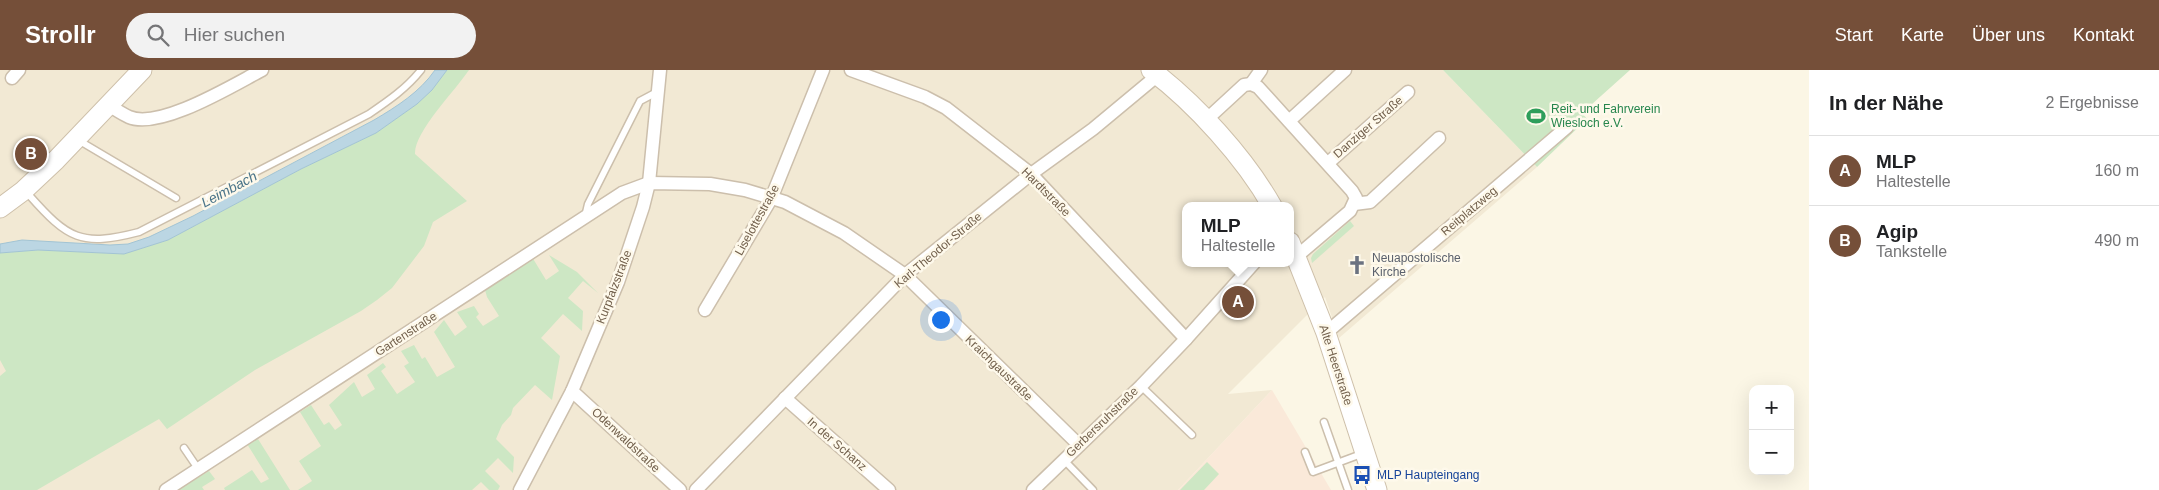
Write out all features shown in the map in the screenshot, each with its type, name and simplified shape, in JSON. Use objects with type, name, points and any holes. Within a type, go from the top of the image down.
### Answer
[{"type":"street","points":[[0,208],[23,191],[142,70]]},
{"type":"street","points":[[108,105],[129,118],[149,119],[173,113],[198,103],[262,70]]},
{"type":"street","name":"Kurpfalzstraße","points":[[520,490],[572,391],[618,282],[644,207],[649,183],[660,70]]},
{"type":"street","name":"Liselottestraße","points":[[705,310],[771,199],[823,70]]},
{"type":"street","name":"Hardtstraße","points":[[851,70],[925,97],[946,108],[1031,174],[1186,339]]},
{"type":"street","points":[[1206,120],[1244,85],[1251,84],[1261,70]]},
{"type":"street","points":[[1289,121],[1345,70]]},
{"type":"street","points":[[1155,72],[1206,120],[1250,171],[1269,202]]},
{"type":"street","name":"Karl-Theodor-Straße","points":[[696,490],[905,275],[1031,174],[1093,129],[1155,72]]},
{"type":"street","name":"Danziger Straße","points":[[1251,84],[1258,86],[1328,163],[1352,191],[1356,198],[1354,204]]},
{"type":"street","name":"Danziger Straße","points":[[1328,163],[1408,92]]},
{"type":"street","name":"Reitplatzweg","points":[[1326,333],[1567,128]]},
{"type":"street","points":[[1294,249],[1350,211],[1354,204],[1370,202],[1439,138]]},
{"type":"street","name":"Kraichgaustraße","points":[[649,183],[710,184],[745,190],[785,202],[844,234],[905,275],[1079,445]]},
{"type":"street","name":"Gartenstraße","points":[[166,490],[622,193],[649,183]]},
{"type":"street","name":"Alte Heerstraße","points":[[1294,249],[1326,333],[1377,490]]},
{"type":"street","name":"Gerbersruhstraße","points":[[1032,490],[1141,386],[1250,267]]},
{"type":"street","name":"Odenwaldstraße","points":[[572,391],[680,490]]},
{"type":"street","name":"In der Schanz","points":[[785,398],[889,490]]},
{"type":"lane","points":[[29,195],[49,217],[76,237],[112,239],[139,232],[369,114],[414,80],[421,70]]},
{"type":"lane","points":[[585,217],[588,204],[640,101],[658,92]]},
{"type":"lane","points":[[76,138],[176,198]]},
{"type":"lane","name":"Gerbersruhstraße","points":[[1141,386],[1192,435]]},
{"type":"lane","points":[[1324,422],[1348,490]]},
{"type":"lane","points":[[184,448],[199,470]]},
{"type":"lane","points":[[1305,452],[1313,472],[1364,453]]},
{"type":"lane","name":"Gerbersruhstraße","points":[[1063,459],[1093,490]]},
{"type":"shaded area","points":[[0,70],[1443,70],[1537,167],[1339,338],[1325,297],[1228,394],[1272,390],[1178,490],[0,490]]},
{"type":"shaded area","points":[[1272,390],[1331,490],[1178,490]]},
{"type":"green space","points":[[447,70],[469,70],[428,123],[416,145],[415,154],[467,201],[433,222],[424,246],[392,288],[361,311],[255,370],[167,429],[159,419],[37,490],[0,490],[0,376],[6,371],[0,360],[0,253],[38,250],[124,254],[168,240],[301,169],[376,133],[417,104],[432,90]]},
{"type":"green space","name":"Reit- und Fahrverein Wiesloch e.V.","points":[[1443,70],[1630,70],[1582,113],[1587,119],[1537,167]]},
{"type":"green space","points":[[1350,221],[1354,226],[1312,263],[1311,258],[1313,254]]},
{"type":"green space","points":[[549,255],[577,272],[598,293],[583,281],[568,298],[583,311],[582,331],[563,314],[541,338],[560,356],[552,400],[535,385],[513,408],[511,415],[502,425],[496,439],[514,457],[513,473],[498,458],[485,471],[500,486],[498,490],[489,490],[481,482],[472,490],[298,490],[312,481],[299,461],[321,446],[300,412],[311,405],[324,425],[329,422],[335,430],[342,425],[329,405],[354,382],[362,397],[375,389],[367,375],[383,363],[386,367],[381,371],[397,394],[415,382],[404,366],[409,363],[401,351],[414,345],[422,359],[425,357],[437,377],[455,367],[434,332],[444,320],[455,336],[467,327],[457,312],[474,306],[479,314],[476,317],[483,326],[499,316],[487,297],[485,290],[532,257],[546,280],[559,271]]},
{"type":"green space","points":[[258,439],[290,490],[225,490],[224,488],[252,470],[261,483],[269,479],[247,444]]},
{"type":"green space","points":[[1207,462],[1219,474],[1204,490],[1180,490]]},
{"type":"green space","points":[[209,471],[215,479],[202,487],[204,490],[178,490]]},
{"type":"water","points":[[435,70],[447,70],[432,90],[417,104],[376,133],[301,169],[168,240],[124,254],[38,250],[0,253],[0,244],[22,240],[110,245],[128,244],[149,237],[193,216],[374,120],[415,92]]},
{"type":"place","name":"Reit- und Fahrverein Wiesloch e.V.","points":[[1536,116]]},
{"type":"place","name":"Agip","points":[[31,154]]},
{"type":"place","name":"Neuapostolische Kirche","points":[[1357,265]]},
{"type":"place","name":"MLP","points":[[1238,302]]},
{"type":"place","name":"MLP Haupteingang","points":[[1362,475]]},
{"type":"water label","name":"Leimbach","points":[[229,189]]}]
